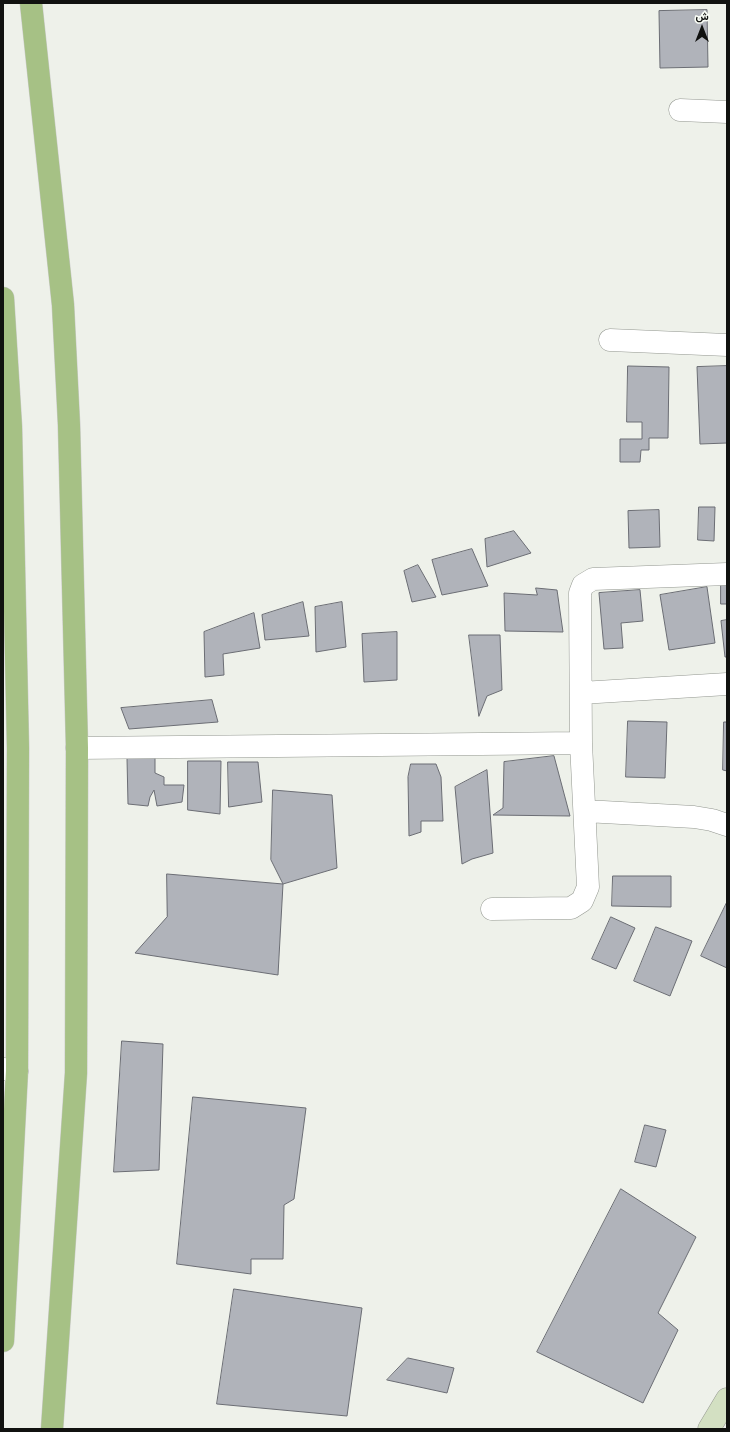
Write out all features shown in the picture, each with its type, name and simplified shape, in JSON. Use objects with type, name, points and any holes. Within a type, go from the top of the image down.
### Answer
[{"type":"main road","points":[[31,3],[63,305],[69,425],[77,748],[76,1072],[52,1429]]},
{"type":"main road","points":[[3,298],[10,427],[18,748],[10,936],[10,1070],[3,1341]]},
{"type":"street","points":[[680,110],[727,112]]},
{"type":"street","points":[[610,340],[727,345]]},
{"type":"street","points":[[492,909],[571,908],[582,901],[588,887],[581,743],[580,593],[583,586],[593,579],[727,574]]},
{"type":"street","points":[[581,693],[727,684]]},
{"type":"street","points":[[77,748],[581,743]]},
{"type":"street","points":[[585,811],[694,817],[712,820],[727,825]]},
{"type":"street","points":[[709,1429],[727,1399]]},
{"type":"building","points":[[707,10],[708,67],[660,68],[659,11]]},
{"type":"building","points":[[628,366],[669,367],[668,438],[649,438],[649,450],[641,450],[640,462],[620,462],[620,439],[642,439],[642,422],[627,422]]},
{"type":"building","points":[[727,366],[727,443],[700,444],[697,367]]},
{"type":"building","points":[[699,507],[715,507],[714,541],[698,540]]},
{"type":"building","points":[[659,510],[660,547],[629,548],[628,511]]},
{"type":"building","points":[[514,531],[531,553],[487,567],[485,539]]},
{"type":"building","points":[[472,549],[488,586],[442,595],[432,560]]},
{"type":"building","points":[[418,565],[436,597],[412,602],[404,571]]},
{"type":"building","points":[[721,580],[727,580],[727,604],[721,604]]},
{"type":"building","points":[[707,587],[715,643],[669,650],[660,595]]},
{"type":"building","points":[[536,588],[557,590],[563,632],[505,631],[504,593],[537,595]]},
{"type":"building","points":[[640,590],[643,621],[621,623],[623,648],[604,649],[599,593]]},
{"type":"building","points":[[303,602],[309,636],[265,640],[262,615]]},
{"type":"building","points":[[342,602],[346,647],[316,652],[315,607]]},
{"type":"building","points":[[254,613],[260,648],[223,654],[224,675],[205,677],[204,632]]},
{"type":"building","points":[[727,620],[727,657],[725,657],[721,621]]},
{"type":"building","points":[[397,632],[397,680],[364,682],[362,634]]},
{"type":"building","points":[[469,635],[500,635],[502,690],[487,696],[479,716]]},
{"type":"building","points":[[212,700],[218,722],[129,729],[121,708]]},
{"type":"building","points":[[628,721],[667,722],[665,778],[626,777]]},
{"type":"building","points":[[724,722],[727,722],[727,771],[723,770]]},
{"type":"building","points":[[155,756],[155,773],[164,777],[164,785],[184,785],[182,802],[157,806],[154,790],[150,797],[148,806],[128,804],[127,758]]},
{"type":"building","points":[[554,756],[570,816],[493,815],[503,808],[504,762]]},
{"type":"building","points":[[188,761],[221,761],[220,814],[188,810]]},
{"type":"building","points":[[228,762],[258,762],[262,802],[229,807]]},
{"type":"building","points":[[411,764],[436,764],[441,777],[443,821],[421,821],[421,832],[409,836],[408,777]]},
{"type":"building","points":[[487,770],[493,853],[472,859],[462,864],[455,787]]},
{"type":"building","points":[[273,790],[332,795],[337,868],[283,884],[271,860]]},
{"type":"building","points":[[167,874],[283,884],[278,975],[135,953],[167,917]]},
{"type":"building","points":[[613,876],[671,876],[671,907],[612,906]]},
{"type":"building","points":[[727,902],[727,968],[701,956]]},
{"type":"building","points":[[611,917],[635,928],[616,969],[592,959]]},
{"type":"building","points":[[656,927],[692,941],[670,996],[634,981]]},
{"type":"building","points":[[122,1041],[163,1044],[159,1170],[114,1172]]},
{"type":"building","points":[[193,1097],[306,1108],[294,1199],[284,1205],[283,1259],[251,1259],[251,1274],[177,1264]]},
{"type":"building","points":[[645,1125],[666,1130],[656,1167],[635,1162]]},
{"type":"building","points":[[621,1189],[696,1237],[658,1313],[678,1330],[643,1403],[537,1352]]},
{"type":"building","points":[[234,1289],[362,1308],[347,1416],[217,1404]]},
{"type":"building","points":[[408,1358],[454,1368],[447,1393],[387,1380]]}]
